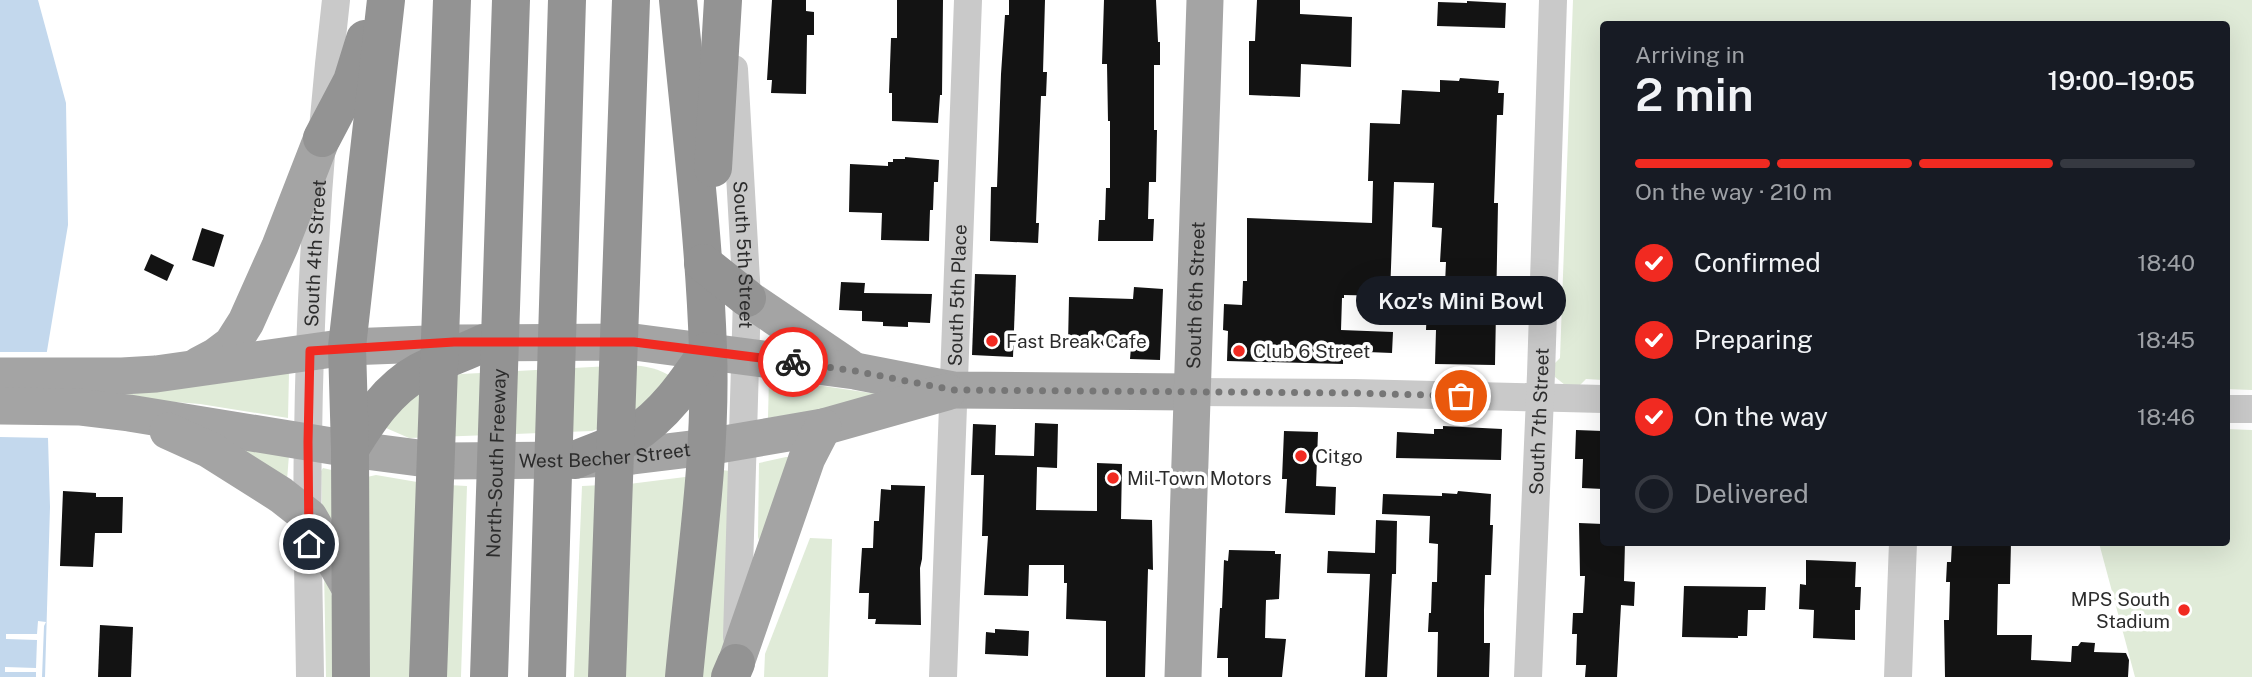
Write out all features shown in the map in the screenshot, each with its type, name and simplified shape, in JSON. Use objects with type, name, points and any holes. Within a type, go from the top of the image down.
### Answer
[{"type":"highway","points":[[322,138],[352,81],[377,0]]},
{"type":"highway","points":[[351,677],[350,449],[329,349],[386,0]]},
{"type":"highway","points":[[428,677],[452,0]]},
{"type":"highway","name":"North-South Freeway","points":[[489,677],[511,0]]},
{"type":"highway","points":[[547,677],[567,0]]},
{"type":"highway","points":[[607,677],[631,0]]},
{"type":"highway","points":[[678,0],[703,258],[708,351],[707,447],[684,677]]},
{"type":"highway","points":[[703,258],[712,196],[723,0]]},
{"type":"highway","points":[[703,258],[747,298]]},
{"type":"highway","points":[[350,449],[384,400],[417,373],[484,343]]},
{"type":"highway","points":[[575,460],[630,436],[652,420],[686,383],[708,351]]},
{"type":"main road","name":"South 6th Street","points":[[1183,677],[1205,0]]},
{"type":"main road","points":[[190,369],[216,356],[232,344],[246,322],[280,246],[322,138]]},
{"type":"main road","points":[[747,298],[855,371]]},
{"type":"main road","name":"West Becher Street","points":[[0,406],[76,392],[144,375],[329,349],[484,343],[634,342],[855,371],[953,390],[1192,392]]},
{"type":"main road","name":"West Becher Street","points":[[0,376],[76,392],[129,413],[442,461],[575,460],[707,447],[823,427],[953,390]]},
{"type":"main road","points":[[129,413],[210,450],[281,495],[309,517],[350,588]]},
{"type":"main road","points":[[734,673],[807,458],[823,427]]},
{"type":"street","name":"South 4th Street","points":[[310,677],[308,442],[329,349],[322,138],[336,0]]},
{"type":"street","name":"South 5th Street","points":[[730,0],[747,298],[734,673]]},
{"type":"street","name":"South 5th Place","points":[[943,677],[968,0]]},
{"type":"street","name":"South 7th Street","points":[[1528,677],[1553,0]]},
{"type":"street","name":"West Becher Street","points":[[1192,392],[1600,399]]},
{"type":"street","points":[[2230,409],[2252,409]]},
{"type":"street","points":[[1898,677],[1903,546]]},
{"type":"green space","points":[[1573,0],[2252,0],[2252,390],[2230,389],[2230,21],[1600,21],[1600,380],[1586,379],[1580,385],[1565,385],[1555,377],[1554,364],[1560,358]]},
{"type":"green space","points":[[629,365],[652,368],[673,378],[625,420],[592,431],[409,438],[386,428],[390,417],[423,387],[461,374]]},
{"type":"green space","points":[[289,373],[288,418],[200,404],[123,398],[123,395]]},
{"type":"green space","points":[[769,378],[891,396],[891,399],[768,418]]},
{"type":"green space","name":"MPS South Stadium","points":[[2230,429],[2252,430],[2252,677],[2135,677],[2100,546],[2230,546]]},
{"type":"green space","points":[[235,445],[289,455],[287,480]]},
{"type":"green space","points":[[792,457],[760,543],[759,463]]},
{"type":"green space","points":[[323,468],[336,471],[337,527],[322,509]]},
{"type":"green space","points":[[722,470],[730,471],[724,653],[716,677],[700,677]]},
{"type":"green space","points":[[376,475],[423,483],[417,677],[370,677],[367,477]]},
{"type":"green space","points":[[693,476],[672,677],[622,677],[629,484]]},
{"type":"green space","points":[[448,485],[467,486],[461,677],[441,677]]},
{"type":"green space","points":[[603,485],[597,677],[574,677],[582,486]]},
{"type":"green space","points":[[810,538],[832,539],[828,677],[764,677],[765,654]]},
{"type":"green space","points":[[326,567],[337,621],[335,677],[326,677]]},
{"type":"water","points":[[0,0],[38,0],[66,103],[68,225],[40,393],[48,438],[50,507],[45,677],[0,677]]},
{"type":"pier","points":[[0,352],[50,352],[43,393],[52,438],[0,437]]},
{"type":"pier","points":[[38,621],[46,622],[42,677],[36,677],[36,672],[5,672],[5,667],[36,668],[37,640],[6,639],[6,634],[37,634]]},
{"type":"building","points":[[772,0],[806,0],[806,11],[814,12],[814,35],[807,35],[806,94],[771,93],[772,80],[767,80]]},
{"type":"building","points":[[897,0],[943,0],[942,95],[938,123],[892,121],[892,93],[889,93],[891,38],[897,38]]},
{"type":"building","points":[[1009,0],[1045,0],[1043,72],[1047,72],[1046,96],[1041,96],[1036,223],[1039,223],[1038,243],[990,241],[991,187],[997,187],[1001,74],[1005,15],[1009,15]]},
{"type":"building","points":[[1104,0],[1156,0],[1160,65],[1154,65],[1156,182],[1149,182],[1148,219],[1154,219],[1153,241],[1098,241],[1099,220],[1105,220],[1106,188],[1110,188],[1107,64],[1102,64]]},
{"type":"building","points":[[1257,0],[1300,0],[1300,14],[1352,17],[1351,67],[1301,64],[1300,97],[1249,95],[1249,41],[1255,41]]},
{"type":"building","points":[[1438,2],[1506,3],[1505,28],[1437,26]]},
{"type":"building","points":[[1460,78],[1499,81],[1498,93],[1504,93],[1503,115],[1497,115],[1494,203],[1498,203],[1495,365],[1435,364],[1436,330],[1426,330],[1427,306],[1444,306],[1446,262],[1440,262],[1442,228],[1432,227],[1434,183],[1394,182],[1390,296],[1344,295],[1341,330],[1393,332],[1392,353],[1343,351],[1343,364],[1227,361],[1228,331],[1223,330],[1224,304],[1242,305],[1243,281],[1247,281],[1247,218],[1372,223],[1373,181],[1368,181],[1370,123],[1400,124],[1402,90],[1440,92],[1440,80],[1459,81]]},
{"type":"building","points":[[905,157],[939,160],[938,182],[934,182],[933,210],[930,210],[929,241],[881,240],[882,213],[849,212],[850,164],[888,166],[888,162],[893,162],[893,159]]},
{"type":"building","points":[[202,228],[224,235],[214,267],[192,260]]},
{"type":"building","points":[[151,254],[174,265],[167,281],[144,270]]},
{"type":"building","points":[[975,274],[1016,275],[1013,357],[972,355]]},
{"type":"building","points":[[841,282],[865,283],[864,293],[932,294],[930,323],[908,322],[908,327],[883,326],[883,322],[862,321],[862,311],[839,310]]},
{"type":"building","points":[[1134,287],[1163,289],[1160,360],[1130,359],[1131,347],[1068,344],[1069,297],[1133,299]]},
{"type":"building","points":[[1035,423],[1058,424],[1057,468],[1037,467],[1036,510],[1097,511],[1097,463],[1122,464],[1121,519],[1152,520],[1153,570],[1148,569],[1145,677],[1106,677],[1106,621],[1066,619],[1067,583],[1064,583],[1064,565],[1029,565],[1028,596],[984,595],[988,536],[982,536],[984,475],[971,475],[973,424],[996,425],[995,455],[1034,456]]},
{"type":"building","points":[[1443,426],[1502,429],[1501,460],[1396,458],[1397,432],[1434,434],[1434,429],[1443,429]]},
{"type":"building","points":[[1576,430],[1600,431],[1600,489],[1582,488],[1583,459],[1575,459]]},
{"type":"building","points":[[1284,431],[1318,432],[1316,486],[1336,487],[1335,515],[1285,513],[1287,479],[1282,479]]},
{"type":"building","points":[[891,485],[925,486],[920,568],[921,625],[875,624],[876,619],[868,619],[869,593],[859,593],[862,548],[873,548],[874,521],[879,521],[881,489],[891,490]]},
{"type":"building","points":[[63,491],[96,493],[96,497],[123,497],[122,533],[95,533],[93,567],[60,566]]},
{"type":"building","points":[[1458,491],[1491,494],[1491,575],[1485,575],[1484,610],[1484,643],[1490,643],[1489,677],[1437,677],[1438,632],[1428,632],[1432,582],[1437,582],[1438,544],[1429,543],[1430,516],[1382,514],[1383,494],[1442,496],[1442,493],[1457,494]]},
{"type":"building","points":[[1376,520],[1397,521],[1396,574],[1392,574],[1387,677],[1365,677],[1370,574],[1327,573],[1328,551],[1375,553]]},
{"type":"building","points":[[1579,523],[1600,524],[1600,546],[1625,546],[1624,581],[1635,582],[1634,606],[1621,605],[1617,677],[1585,677],[1586,665],[1576,665],[1577,634],[1572,634],[1573,613],[1583,613],[1585,576],[1580,576]]},
{"type":"building","points":[[1952,546],[2011,546],[2010,584],[1998,584],[1997,635],[2032,635],[2031,660],[2071,662],[2072,646],[2078,646],[2081,642],[2095,643],[2094,652],[2126,653],[2129,660],[2128,677],[1945,677],[1944,620],[1949,620],[1950,582],[1946,582],[1947,562],[1951,562]]},
{"type":"building","points":[[1229,550],[1275,551],[1275,554],[1281,554],[1279,599],[1266,600],[1265,638],[1286,639],[1282,677],[1228,677],[1228,658],[1217,658],[1224,560],[1228,561]]},
{"type":"building","points":[[1806,560],[1856,562],[1855,587],[1861,587],[1860,610],[1855,610],[1855,640],[1813,638],[1814,610],[1799,609],[1800,584],[1806,585]]},
{"type":"building","points":[[1684,586],[1766,587],[1765,610],[1748,610],[1747,636],[1682,637]]},
{"type":"building","points":[[100,625],[133,627],[131,677],[98,677]]},
{"type":"building","points":[[995,629],[1029,631],[1028,656],[985,654],[986,632],[995,633]]},
{"type":"way so far","points":[[793,362],[953,390],[1461,396]]},
{"type":"place","name":"Fast Break Cafe","points":[[992,341]]},
{"type":"place","name":"Club 6 Street","points":[[1239,351]]},
{"type":"place","name":"Koz's Mini Bowl","points":[[1461,396]]},
{"type":"place","name":"Citgo","points":[[1301,456]]},
{"type":"place","name":"Mil-Town Motors","points":[[1113,478]]},
{"type":"place","name":"MPS South Stadium","points":[[2184,610]]},
{"type":"route","points":[[309,544],[310,351],[454,342],[634,342],[793,362]]}]
